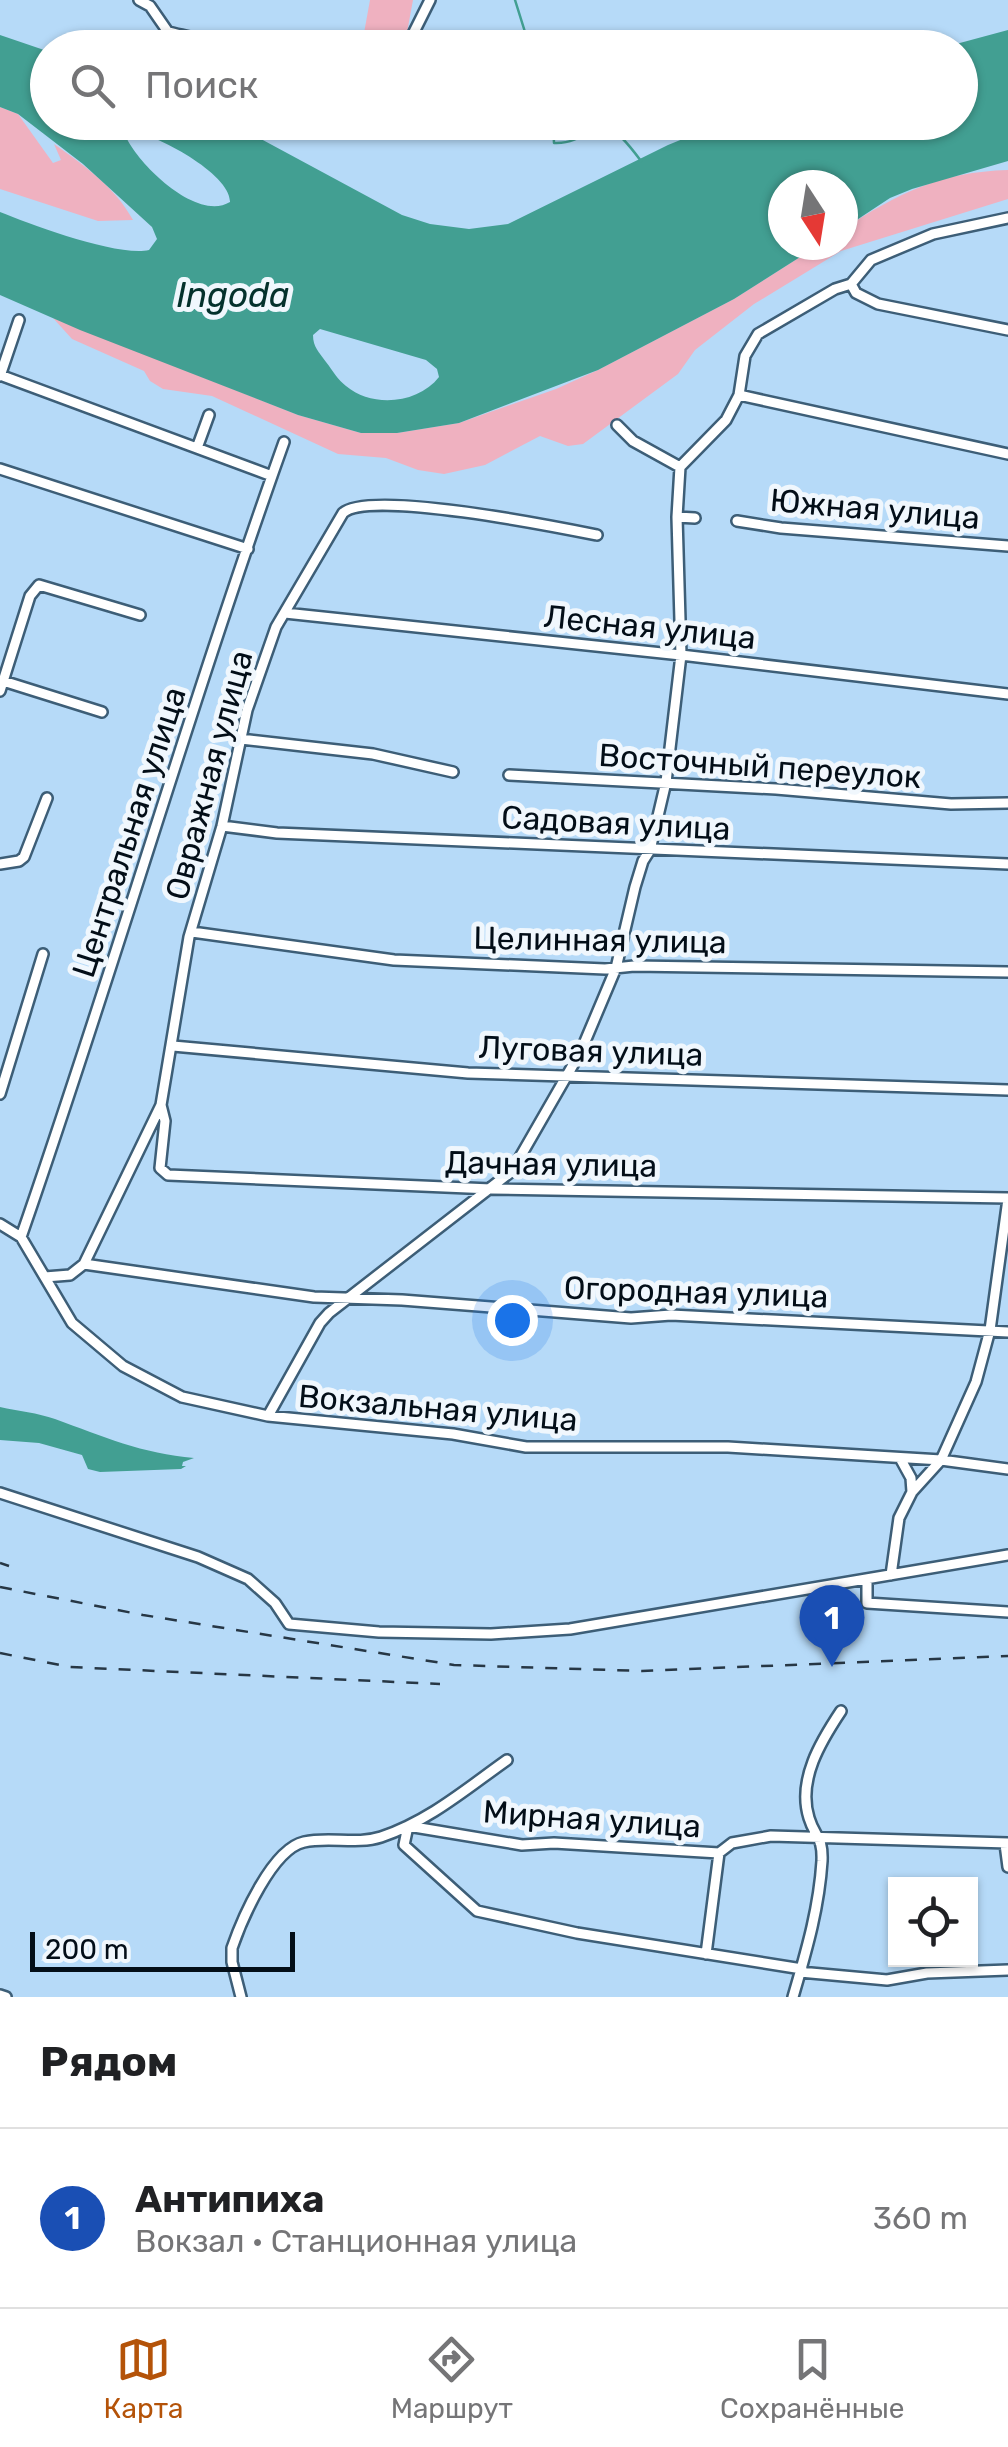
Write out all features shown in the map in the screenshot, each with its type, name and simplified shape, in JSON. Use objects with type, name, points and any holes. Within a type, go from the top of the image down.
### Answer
[{"type":"street","points":[[138,0],[150,6],[167,30]]},
{"type":"street","points":[[415,30],[430,0]]},
{"type":"street","points":[[268,1416],[320,1323],[512,1170],[568,1074],[616,968],[666,782],[681,654],[676,517],[680,468],[726,420],[739,395],[745,356],[758,334],[835,289],[851,284],[871,260],[933,234],[1008,218]]},
{"type":"street","points":[[851,284],[856,293],[878,304],[1008,330]]},
{"type":"street","points":[[19,320],[0,376],[272,476]]},
{"type":"street","points":[[739,395],[1008,454]]},
{"type":"street","points":[[198,448],[209,415]]},
{"type":"street","points":[[617,425],[633,441],[680,468]]},
{"type":"street","name":"Центральная улица","points":[[21,1237],[80,1069],[133,892],[284,442]]},
{"type":"street","points":[[0,469],[248,549]]},
{"type":"street","name":"Овражная улица","points":[[84,1264],[161,1105],[192,932],[253,694],[276,627],[344,513],[355,505],[390,505],[480,514],[598,534]]},
{"type":"street","points":[[676,517],[695,518]]},
{"type":"street","name":"Южная улица","points":[[737,521],[1008,546]]},
{"type":"street","points":[[102,712],[2,686],[30,596],[39,584],[140,615]]},
{"type":"street","name":"Лесная улица","points":[[285,613],[681,654],[1008,694]]},
{"type":"street","points":[[241,739],[373,754],[452,772]]},
{"type":"street","name":"Восточный переулок","points":[[510,775],[666,782],[951,804],[1008,803]]},
{"type":"street","points":[[0,864],[19,861],[24,856],[46,798]]},
{"type":"street","name":"Садовая улица","points":[[222,826],[277,833],[1008,864]]},
{"type":"street","name":"Целинная улица","points":[[192,932],[394,960],[616,968],[1008,972]]},
{"type":"street","points":[[0,1094],[43,954]]},
{"type":"street","name":"Луговая улица","points":[[173,1046],[449,1072],[1008,1090]]},
{"type":"street","name":"Дачная улица","points":[[161,1105],[164,1121],[160,1168],[168,1175],[491,1188],[1008,1198]]},
{"type":"street","points":[[890,1575],[899,1518],[912,1492],[941,1460],[976,1382],[990,1330],[1008,1198]]},
{"type":"street","name":"Вокзальная улица","points":[[0,1224],[21,1237],[72,1323],[123,1366],[182,1397],[268,1416],[453,1434],[526,1447],[728,1447],[941,1460],[1008,1469]]},
{"type":"street","points":[[45,1277],[70,1275],[84,1264]]},
{"type":"street","name":"Огородная улица","points":[[84,1264],[314,1298],[402,1300],[632,1318],[670,1315],[1008,1332]]},
{"type":"street","points":[[900,1458],[912,1478],[912,1492]]},
{"type":"street","points":[[0,1493],[198,1557],[248,1579],[276,1603],[289,1624],[379,1632],[454,1634],[570,1629],[1008,1555]]},
{"type":"street","points":[[867,1579],[867,1603],[1008,1612]]},
{"type":"street","points":[[793,1997],[814,1929],[822,1859],[821,1838],[807,1813],[808,1776],[821,1741],[842,1711]]},
{"type":"street","points":[[241,1997],[232,1948],[272,1867],[288,1848],[306,1841],[376,1838],[424,1820],[507,1760]]},
{"type":"street","points":[[408,1826],[404,1845],[477,1911],[577,1933],[801,1970],[887,1980],[926,1973],[1008,1970]]},
{"type":"street","name":"Мирная улица","points":[[408,1826],[522,1844],[719,1854],[732,1843],[771,1836],[1007,1843]]},
{"type":"street","points":[[1007,1843],[1008,1866]]},
{"type":"street","points":[[706,1954],[719,1854]]},
{"type":"shaded area","points":[[370,0],[413,0],[407,30],[365,30]]},
{"type":"shaded area","points":[[0,107],[18,114],[30,131],[30,140],[37,140],[53,163],[61,160],[54,144],[98,178],[133,220],[98,221],[0,189]]},
{"type":"shaded area","points":[[1008,170],[1008,199],[858,246],[858,220],[883,205],[941,180]]},
{"type":"shaded area","points":[[795,260],[826,260],[754,304],[695,350],[678,374],[583,444],[568,446],[540,436],[485,465],[444,474],[418,470],[386,458],[338,454],[212,396],[163,389],[150,381],[144,371],[72,339],[53,318],[298,415],[361,433],[397,433],[459,423],[556,389],[734,299]]},
{"type":"water","name":"Ingoda","points":[[1008,30],[1008,161],[912,189],[858,219],[858,170],[768,170],[768,260],[795,260],[734,299],[598,370],[459,423],[397,433],[361,433],[298,415],[0,295],[0,212],[117,249],[149,250],[157,239],[152,227],[52,140],[128,140],[143,162],[170,188],[186,198],[217,206],[230,202],[218,180],[190,157],[156,140],[263,140],[402,215],[430,224],[469,229],[508,224],[680,140],[978,140],[978,38]],"holes":[[[320,329],[426,360],[437,369],[439,377],[419,393],[394,400],[369,398],[340,381],[317,349],[313,335]]]},
{"type":"water","name":"Ingoda","points":[[0,35],[30,45],[30,123],[0,107]]},
{"type":"water","points":[[0,1407],[48,1417],[140,1448],[194,1458],[183,1462],[182,1466],[186,1466],[181,1469],[88,1469],[82,1455],[39,1443],[0,1440]]},
{"type":"waterway","points":[[515,0],[524,30]]},
{"type":"waterway","points":[[554,140],[573,140]]},
{"type":"waterway","points":[[625,140],[641,161]]},
{"type":"railway","points":[[0,1563],[9,1566]]},
{"type":"railway","points":[[0,1587],[143,1615],[454,1665],[642,1671],[1008,1656]]},
{"type":"railway","points":[[0,1653],[70,1667],[440,1684]]},
{"type":"place","name":"Антипиха","points":[[832,1667]]}]
